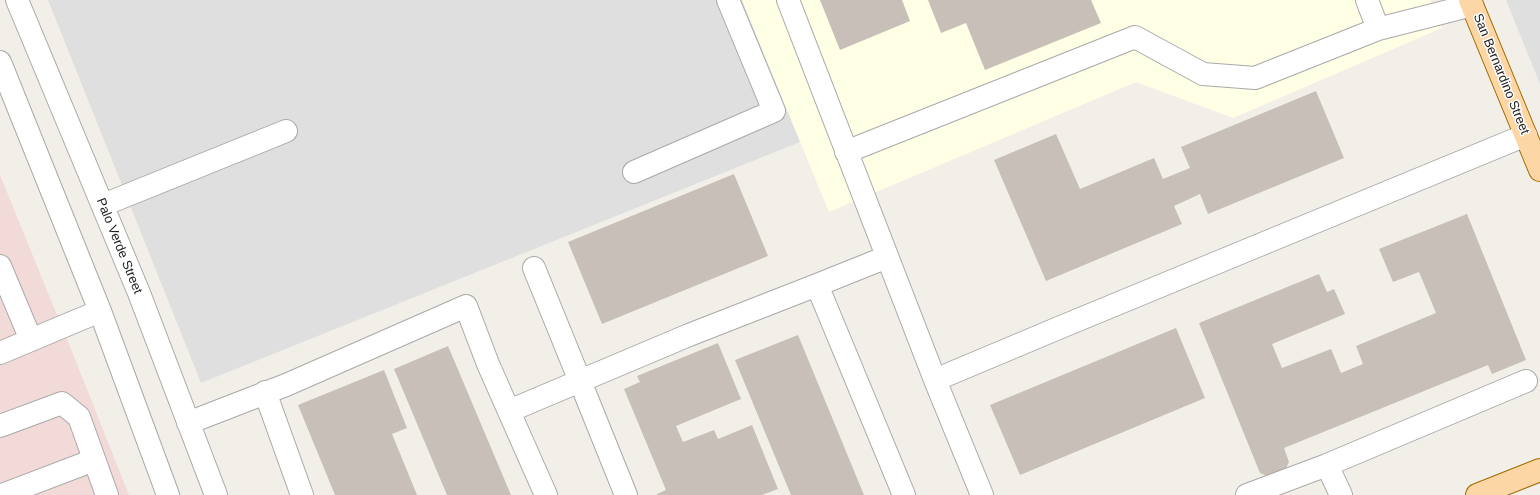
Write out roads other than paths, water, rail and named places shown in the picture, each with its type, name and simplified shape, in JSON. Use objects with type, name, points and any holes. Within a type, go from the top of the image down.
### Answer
[{"type":"main road","name":"San Bernardino Street","points":[[1471,3],[1540,170]]},
{"type":"main road","points":[[1482,494],[1540,470]]},
{"type":"street","name":"Palo Verde Street","points":[[17,0],[139,293],[216,495]]},
{"type":"street","points":[[634,172],[774,111],[728,0]]},
{"type":"street","points":[[788,0],[935,380],[982,495]]},
{"type":"street","points":[[1367,0],[1378,29]]},
{"type":"street","points":[[846,152],[1135,37],[1203,74],[1255,78],[1378,29],[1471,3]]},
{"type":"street","points":[[0,62],[100,311],[168,495]]},
{"type":"street","points":[[103,205],[286,131]]},
{"type":"street","points":[[935,380],[1061,326],[1526,135]]},
{"type":"street","points":[[509,411],[689,336],[887,257]]},
{"type":"street","points":[[534,268],[626,495]]},
{"type":"street","points":[[2,275],[31,340]]},
{"type":"street","points":[[817,285],[904,495]]},
{"type":"street","points":[[188,423],[286,385],[466,306],[488,364],[546,495]]},
{"type":"street","points":[[0,353],[100,311]]},
{"type":"street","points":[[1247,495],[1327,465],[1526,381]]},
{"type":"street","points":[[265,392],[302,495]]},
{"type":"street","points":[[0,426],[62,403],[80,417],[107,495]]},
{"type":"street","points":[[2,495],[94,460]]},
{"type":"street","points":[[1327,465],[1341,495]]}]
